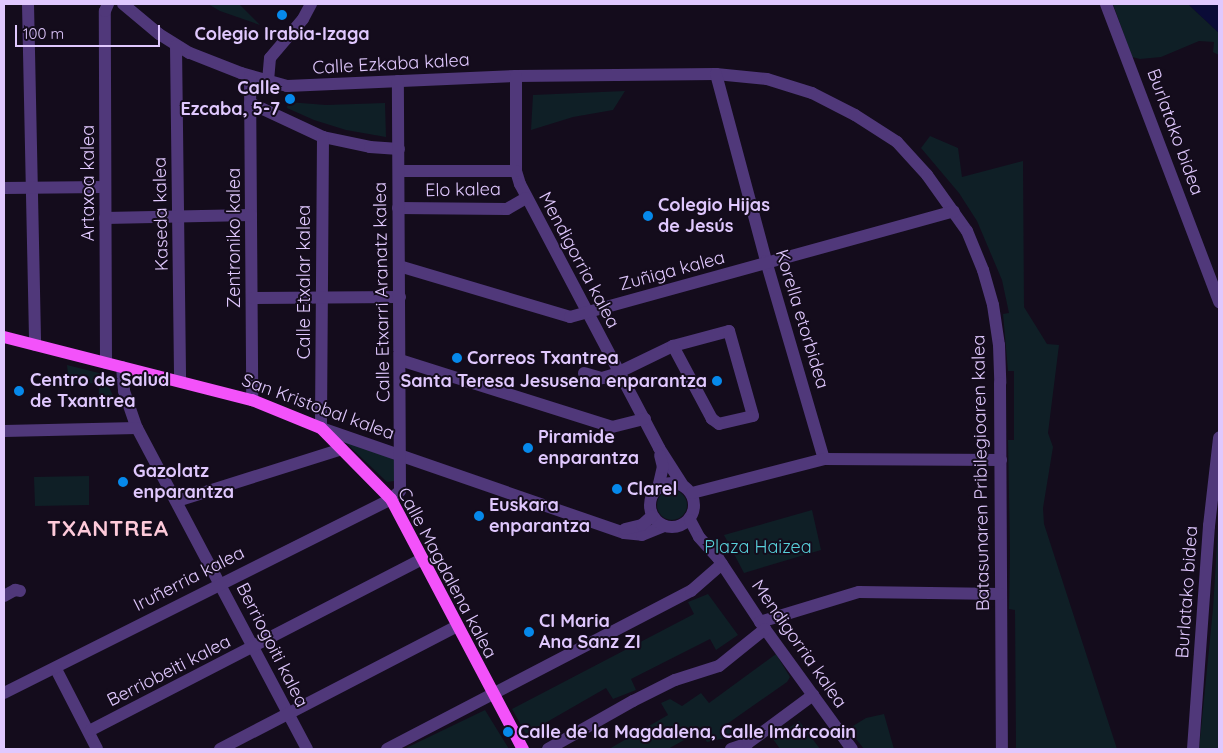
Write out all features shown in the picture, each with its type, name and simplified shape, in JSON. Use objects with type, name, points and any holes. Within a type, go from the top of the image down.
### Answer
[{"type":"main road","name":"San Kristobal kalea","points":[[4,337],[252,400],[321,428]]},
{"type":"main road","name":"Calle Magdalena kalea","points":[[321,428],[391,499],[492,694],[523,749]]},
{"type":"street","points":[[28,4],[35,345]]},
{"type":"street","name":"Artaxoa kalea","points":[[106,363],[105,12],[108,4]]},
{"type":"street","name":"Calle Ezkaba kalea","points":[[123,4],[148,26],[176,46],[217,65],[288,86],[516,76]]},
{"type":"street","points":[[268,81],[270,58],[303,19],[311,4]]},
{"type":"street","name":"Burlatako bidea","points":[[1106,4],[1219,302]]},
{"type":"street","name":"Kaseda kalea","points":[[176,46],[180,381]]},
{"type":"street","name":"Batasunaren Pribilegioaren kalea","points":[[516,76],[716,74],[767,79],[812,92],[897,142],[927,175],[954,211],[967,232],[977,254],[993,305],[998,345],[1001,460],[1002,749]]},
{"type":"street","name":"Korella etorbidea","points":[[716,74],[766,261],[824,459]]},
{"type":"street","name":"Zentroniko kalea","points":[[250,76],[252,400]]},
{"type":"street","name":"Mendigorria kalea","points":[[516,76],[516,171],[526,198],[659,448],[682,484]]},
{"type":"street","name":"Calle Etxarri Aranatz kalea","points":[[391,499],[400,491],[402,456],[398,81]]},
{"type":"street","points":[[250,103],[323,137],[370,147],[399,149]]},
{"type":"street","name":"Calle Etxalar kalea","points":[[321,428],[320,297],[323,137]]},
{"type":"street","points":[[398,171],[516,171]]},
{"type":"street","points":[[4,188],[105,187]]},
{"type":"street","name":"Elo kalea","points":[[398,208],[507,208],[526,198]]},
{"type":"street","name":"Zuñiga kalea","points":[[399,266],[570,317],[758,265],[766,261],[954,211]]},
{"type":"street","points":[[105,218],[251,215]]},
{"type":"street","points":[[252,298],[400,297]]},
{"type":"street","points":[[584,373],[602,378],[619,372],[673,346],[729,331],[753,416],[719,424],[712,419],[673,346]]},
{"type":"street","points":[[400,360],[612,427],[645,419]]},
{"type":"street","name":"Berriogoiti kalea","points":[[122,367],[124,392],[137,428],[178,502],[306,749]]},
{"type":"street","points":[[4,431],[137,428]]},
{"type":"street","name":"San Kristobal kalea","points":[[321,428],[624,533],[642,535],[664,526]]},
{"type":"street","name":"Burlatako bidea","points":[[1193,749],[1209,526],[1219,438]]},
{"type":"street","name":"Mendigorria kalea","points":[[658,488],[663,467],[659,448]]},
{"type":"street","points":[[178,502],[342,450]]},
{"type":"street","points":[[692,493],[824,459],[1001,460]]},
{"type":"street","points":[[674,483],[682,484],[692,493],[693,512],[690,520],[677,526],[664,526],[652,516],[652,496],[658,488],[674,483]]},
{"type":"street","name":"Iruñerria kalea","points":[[4,693],[220,583],[391,499]]},
{"type":"street","name":"San Kristobal kalea","points":[[615,529],[630,529],[642,525],[652,516]]},
{"type":"street","name":"Mendigorria kalea","points":[[690,520],[699,537],[722,564],[763,625],[852,749]]},
{"type":"street","name":"Mendigorria kalea","points":[[677,526],[699,537]]},
{"type":"street","name":"Berriobeiti kalea","points":[[92,730],[423,560]]},
{"type":"street","points":[[387,749],[691,591],[722,564]]},
{"type":"street","points":[[4,596],[15,590],[20,591]]},
{"type":"street","points":[[548,749],[633,701],[675,680],[719,666],[763,625],[858,592],[1001,594]]},
{"type":"street","points":[[220,749],[457,626]]},
{"type":"street","points":[[58,673],[98,749]]},
{"type":"street","points":[[731,749],[750,746],[813,695]]},
{"type":"green space","points":[[208,4],[239,4],[260,25],[220,11]]},
{"type":"green space","points":[[1113,4],[1188,4],[1219,33],[1219,55],[1213,52],[1214,42],[1199,41],[1161,57],[1140,59],[1132,57]]},
{"type":"green space","points":[[625,91],[613,110],[573,117],[531,130],[533,95]]},
{"type":"green space","points":[[288,102],[326,105],[385,103],[386,137],[346,130],[314,120],[287,108]]},
{"type":"green space","points":[[930,136],[958,148],[962,177],[1023,161],[1024,307],[1047,344],[1059,345],[1048,433],[1053,447],[1043,508],[1044,524],[1117,749],[1016,749],[1015,610],[1009,609],[1008,440],[1014,440],[1014,371],[1008,371],[1003,314],[1009,313],[1002,280],[977,221],[959,193],[921,148]]},
{"type":"green space","points":[[67,365],[103,374],[114,398],[99,398],[99,383],[69,384]]},
{"type":"green space","points":[[345,442],[387,455],[394,460],[394,481],[387,482]]},
{"type":"green space","points":[[89,476],[89,505],[35,506],[34,477]]},
{"type":"green space","points":[[672,490],[683,494],[687,505],[683,516],[672,520],[661,516],[657,505],[661,494]]},
{"type":"green space","name":"Plaza Haizea","points":[[812,510],[821,550],[744,573],[724,535]]},
{"type":"green space","points":[[1219,511],[1219,749],[1199,749],[1213,609]]},
{"type":"green space","points":[[708,594],[738,635],[716,650],[710,639],[631,679],[636,690],[613,699],[606,688],[526,734],[512,709],[694,614],[688,602]]},
{"type":"green space","points":[[776,654],[790,677],[787,682],[727,724],[735,736],[707,742],[700,731],[668,749],[609,749],[668,715],[661,703],[670,699],[682,706],[701,693],[709,703]]},
{"type":"green space","points":[[485,710],[509,749],[404,749]]},
{"type":"green space","points":[[884,714],[894,749],[864,749],[848,729],[866,718]]},
{"type":"green space","points":[[799,721],[820,749],[780,749],[773,739]]},
{"type":"shaded area","points":[[1188,4],[1219,4],[1219,33]]},
{"type":"place","name":"Colegio Irabia-Izaga","points":[[282,15]]},
{"type":"place","name":"Calle Ezcaba, 5-7","points":[[290,99]]},
{"type":"place","name":"Colegio Hijas de Jesús","points":[[648,216]]},
{"type":"place","name":"Correos Txantrea","points":[[457,358]]},
{"type":"place","name":"Santa Teresa Jesusena enparantza","points":[[717,381]]},
{"type":"place","name":"Centro de Salud de Txantrea","points":[[19,391]]},
{"type":"place","name":"Piramide enparantza","points":[[528,448]]},
{"type":"place","name":"Gazolatz enparantza","points":[[123,482]]},
{"type":"place","name":"Clarel","points":[[617,489]]},
{"type":"place","name":"Euskara enparantza","points":[[479,516]]},
{"type":"place","name":"CI Maria Ana Sanz ZI","points":[[529,632]]},
{"type":"place","name":"Calle de la Magdalena, Calle Imárcoain","points":[[508,732]]},
{"type":"district","name":"TXANTREA","points":[[108,529]]}]
